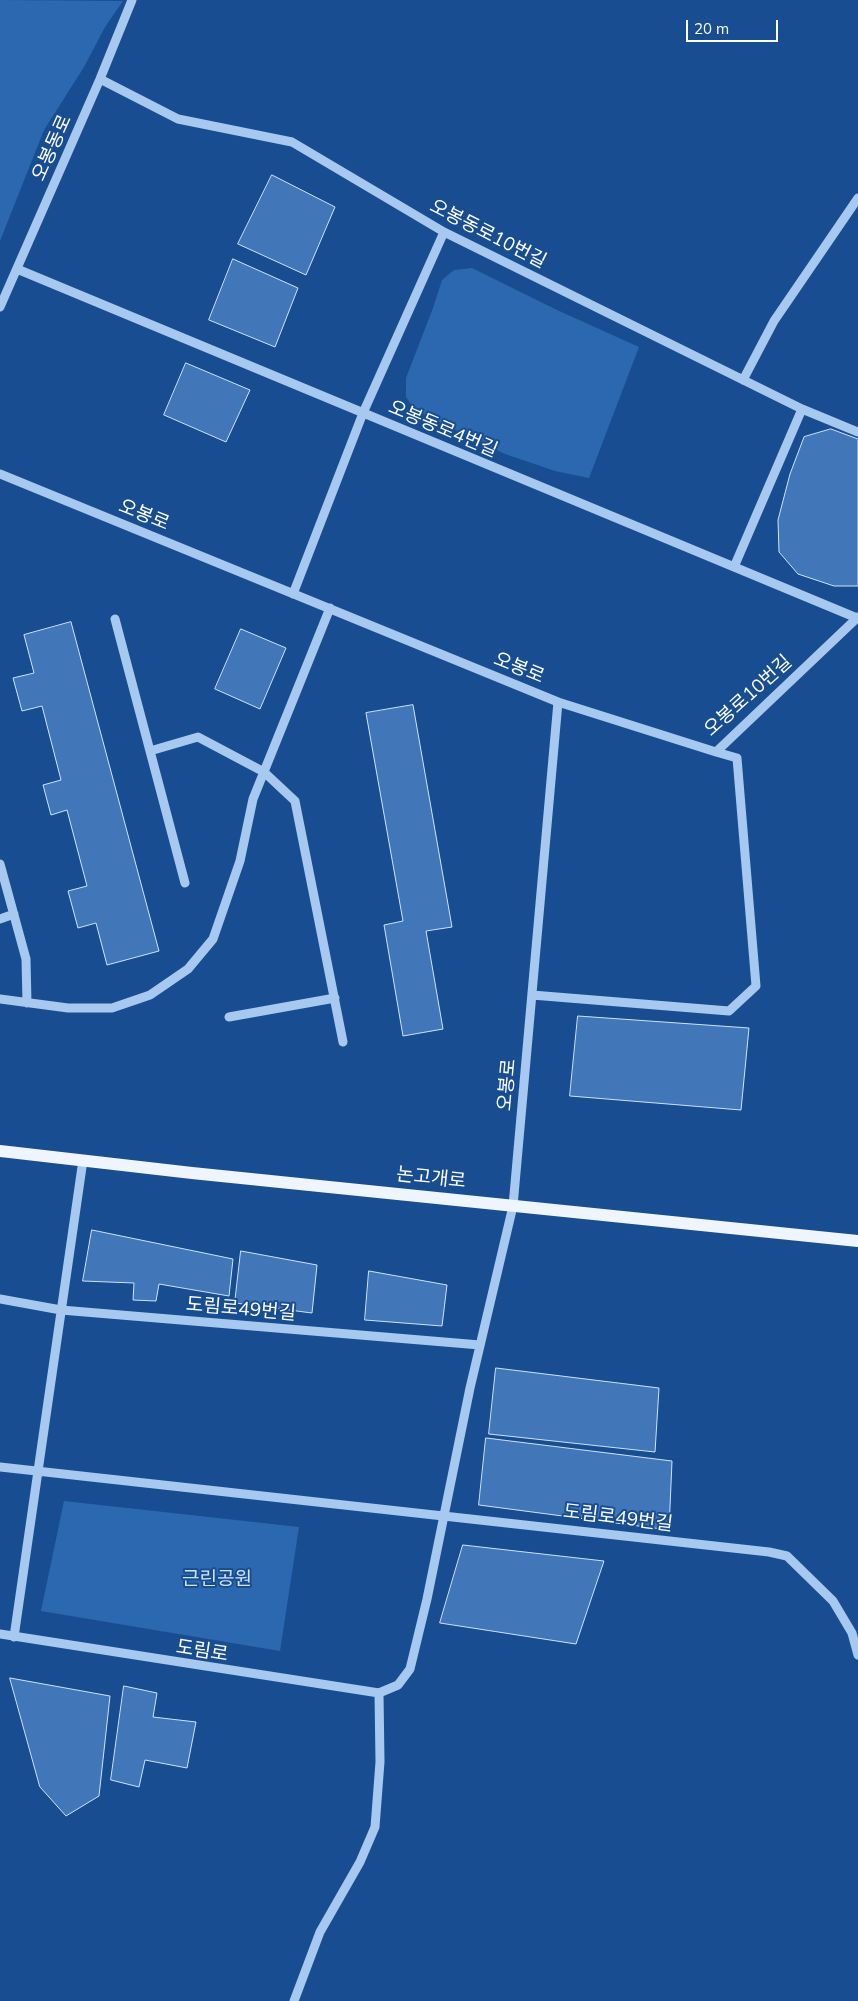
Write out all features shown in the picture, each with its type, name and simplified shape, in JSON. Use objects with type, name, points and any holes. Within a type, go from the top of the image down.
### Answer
[{"type":"main road","name":"논고개로","points":[[0,1151],[858,1241]]},
{"type":"street","name":"오봉동로","points":[[0,308],[100,79],[132,0]]},
{"type":"street","name":"오봉동로10번길","points":[[100,79],[178,119],[292,142],[444,232],[802,410],[858,432]]},
{"type":"street","points":[[743,380],[774,321],[858,198]]},
{"type":"street","points":[[293,594],[363,413],[444,232]]},
{"type":"street","name":"오봉동로4번길","points":[[17,269],[857,617]]},
{"type":"street","points":[[734,567],[802,410]]},
{"type":"street","name":"오봉로","points":[[0,474],[558,702],[513,1206]]},
{"type":"street","points":[[0,1000],[68,1008],[112,1008],[150,995],[188,969],[213,939],[240,861],[253,799],[330,608]]},
{"type":"street","name":"오봉로10번길","points":[[558,702],[716,752],[857,617]]},
{"type":"street","points":[[115,619],[185,883]]},
{"type":"street","points":[[150,750],[198,737],[264,772],[295,801],[343,1042]]},
{"type":"street","points":[[532,995],[729,1011],[756,986],[737,758],[716,752]]},
{"type":"street","points":[[0,864],[26,959],[27,1003]]},
{"type":"street","points":[[0,919],[14,914]]},
{"type":"street","points":[[229,1017],[334,998]]},
{"type":"street","points":[[14,1637],[83,1160]]},
{"type":"street","points":[[294,2001],[320,1932],[360,1862],[375,1827],[380,1762],[380,1693],[398,1685],[410,1669],[427,1599],[480,1345],[513,1206]]},
{"type":"street","name":"도림로49번길","points":[[0,1299],[61,1310],[480,1345]]},
{"type":"street","name":"도림로49번길","points":[[0,1467],[444,1515],[769,1552],[788,1556],[834,1600],[852,1633],[858,1655]]},
{"type":"street","name":"도림로","points":[[0,1634],[380,1693]]},
{"type":"green space","points":[[0,0],[123,1],[105,27],[84,67],[44,130],[0,241]]},
{"type":"green space","points":[[472,268],[557,310],[639,347],[589,478],[555,471],[505,454],[415,410],[406,397],[406,378],[442,280],[454,270]]},
{"type":"green space","name":"근린공원","points":[[64,1501],[299,1527],[280,1651],[41,1611]]},
{"type":"building","points":[[272,175],[335,207],[306,275],[238,244]]},
{"type":"building","points":[[233,259],[298,288],[275,347],[209,320]]},
{"type":"building","points":[[186,363],[250,390],[226,442],[164,415]]},
{"type":"building","points":[[831,429],[858,439],[858,586],[834,586],[798,574],[779,552],[778,520],[790,474],[804,437]]},
{"type":"building","points":[[71,622],[159,951],[107,965],[96,923],[78,928],[68,891],[87,886],[67,810],[51,815],[43,785],[61,780],[42,706],[22,711],[13,678],[34,673],[24,635]]},
{"type":"building","points":[[241,629],[286,648],[260,709],[215,689]]},
{"type":"building","points":[[413,705],[452,927],[426,931],[443,1029],[403,1036],[384,925],[403,921],[366,713]]},
{"type":"building","points":[[578,1016],[749,1028],[741,1110],[570,1096]]},
{"type":"building","points":[[92,1230],[233,1259],[229,1296],[159,1284],[156,1301],[133,1300],[134,1283],[83,1281]]},
{"type":"building","points":[[241,1251],[317,1265],[312,1313],[235,1303]]},
{"type":"building","points":[[369,1271],[447,1285],[442,1326],[365,1320]]},
{"type":"building","points":[[496,1368],[659,1388],[655,1452],[489,1434]]},
{"type":"building","points":[[486,1438],[672,1461],[669,1530],[479,1505]]},
{"type":"building","points":[[463,1545],[604,1561],[576,1644],[440,1623]]},
{"type":"building","points":[[10,1678],[110,1696],[99,1796],[66,1816],[40,1787]]},
{"type":"building","points":[[124,1686],[157,1693],[153,1717],[196,1722],[187,1768],[145,1760],[139,1787],[111,1780]]}]
